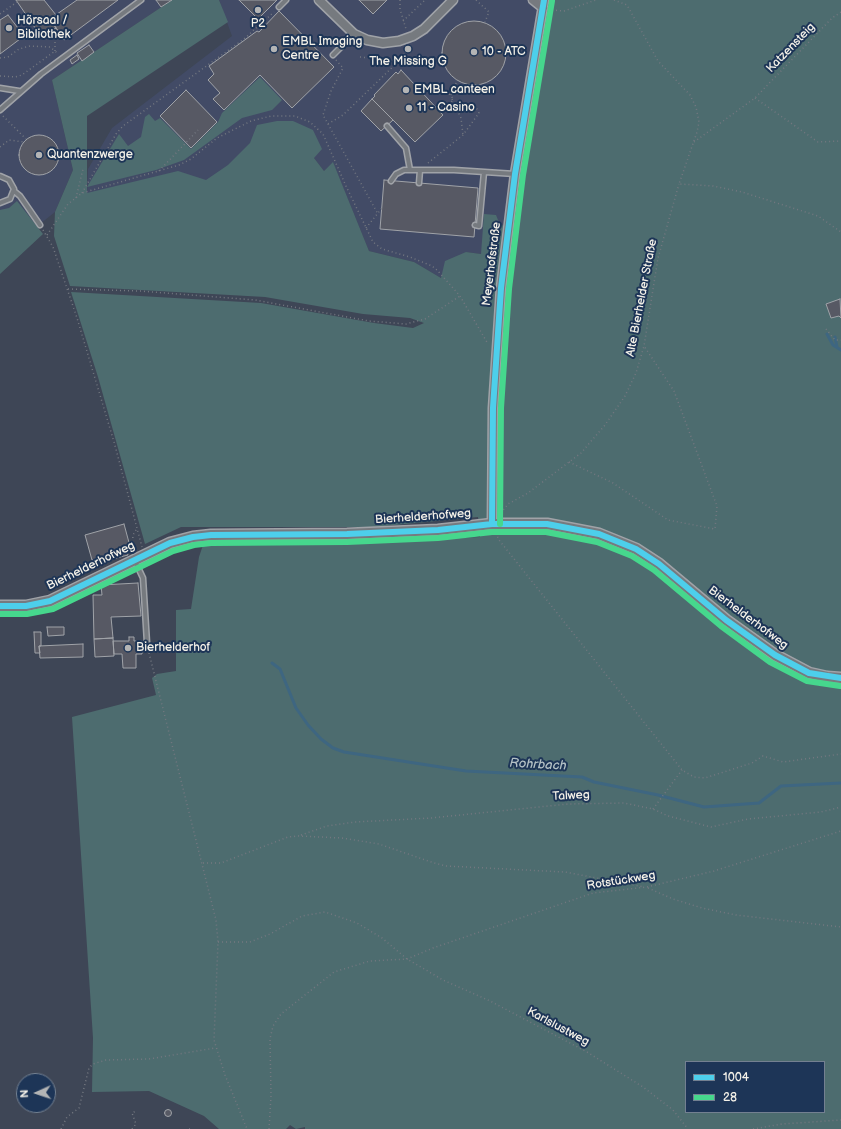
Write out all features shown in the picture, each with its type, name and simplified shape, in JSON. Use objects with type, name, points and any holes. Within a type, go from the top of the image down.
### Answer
[{"type":"street","points":[[319,0],[354,34],[367,40],[383,43],[406,40],[424,29],[453,0]]},
{"type":"street","name":"Meyerhofstraße","points":[[492,524],[495,350],[503,267],[515,174],[544,4],[533,0]]},
{"type":"street","name":"Bierhelderhofweg","points":[[0,606],[26,606],[50,600],[132,555],[144,554],[180,539],[205,535],[354,534],[438,530],[492,524],[531,523],[564,526],[599,534],[623,543],[659,564],[726,620],[775,655],[809,673],[826,677],[841,678]]},
{"type":"lane","points":[[0,110],[19,91],[141,0]]},
{"type":"lane","points":[[279,7],[286,0]]},
{"type":"lane","points":[[333,55],[354,34]]},
{"type":"lane","points":[[0,88],[19,91]]},
{"type":"lane","points":[[387,126],[406,148],[410,170]]},
{"type":"lane","points":[[391,181],[399,172],[410,170],[515,174]]},
{"type":"lane","points":[[419,183],[420,170]]},
{"type":"lane","points":[[475,225],[479,226],[480,199],[484,172]]},
{"type":"lane","points":[[0,176],[11,182],[14,191],[20,196],[40,224]]},
{"type":"lane","points":[[0,203],[8,200],[14,191]]},
{"type":"lane","points":[[132,555],[143,578],[147,643]]},
{"type":"path","points":[[328,124],[343,115],[404,56],[406,30],[400,9],[400,0]]},
{"type":"path","points":[[403,21],[425,0]]},
{"type":"path","points":[[476,0],[489,12],[485,22]]},
{"type":"path","points":[[554,10],[564,11],[596,0]]},
{"type":"path","name":"Alte Bierhelder Straße","points":[[492,524],[508,504],[528,493],[569,462],[592,441],[619,406],[636,372],[644,346],[658,258],[679,184],[694,142],[699,122],[694,101],[674,76],[658,62],[627,5],[614,0]]},
{"type":"path","points":[[0,14],[17,2]]},
{"type":"path","points":[[47,236],[62,213],[82,193],[116,134],[123,126],[244,39],[279,7]]},
{"type":"path","name":"Katzensteig","points":[[694,142],[755,98],[832,18],[841,12]]},
{"type":"path","points":[[55,34],[55,51]]},
{"type":"path","points":[[0,58],[8,57],[19,49],[30,46],[50,47],[61,59]]},
{"type":"path","points":[[0,76],[15,77],[22,75],[55,51]]},
{"type":"path","points":[[333,55],[343,68],[338,75],[323,111],[328,124],[378,214]]},
{"type":"path","points":[[360,57],[398,61],[402,65]]},
{"type":"path","points":[[451,95],[457,81]]},
{"type":"path","points":[[444,89],[451,95],[459,110],[463,135]]},
{"type":"path","points":[[426,170],[431,160],[463,135],[479,113],[477,109],[474,108],[450,111],[452,98]]},
{"type":"path","points":[[755,98],[818,142],[841,141]]},
{"type":"path","points":[[0,114],[26,139]]},
{"type":"path","points":[[82,193],[179,165],[191,159],[217,138],[251,121],[271,116],[295,116],[310,122],[322,134],[373,242],[378,246],[432,266],[460,296],[487,342],[495,350]]},
{"type":"path","points":[[157,172],[198,130]]},
{"type":"path","points":[[0,146],[9,140],[24,142]]},
{"type":"path","points":[[76,198],[83,169]]},
{"type":"path","points":[[679,184],[713,186],[742,192],[818,216],[841,232]]},
{"type":"path","points":[[366,228],[382,208]]},
{"type":"path","points":[[40,224],[47,236],[68,289],[105,412],[136,530],[144,554]]},
{"type":"path","points":[[68,289],[148,292],[255,300],[369,320],[406,324],[415,323],[430,317],[460,296]]},
{"type":"path","points":[[826,329],[835,340],[841,340]]},
{"type":"path","points":[[569,462],[613,483],[668,520],[715,529],[717,506],[680,405],[674,391],[644,346]]},
{"type":"path","points":[[492,524],[499,540],[682,770],[694,777],[705,778],[752,763],[763,756],[783,762],[841,754]]},
{"type":"path","points":[[132,555],[133,535],[136,530]]},
{"type":"path","points":[[147,643],[216,920],[218,942],[214,1033],[215,1048],[247,1129]]},
{"type":"path","points":[[653,809],[682,770]]},
{"type":"path","name":"Talweg","points":[[299,836],[327,826],[355,822],[432,818],[568,804],[624,803],[653,809],[668,816],[712,827],[748,819],[821,812],[841,807]]},
{"type":"path","name":"Rotstückweg","points":[[407,959],[433,948],[593,893],[647,887],[737,864],[841,831]]},
{"type":"path","points":[[203,863],[221,863],[288,837],[299,836],[342,838],[379,844],[446,866],[565,872],[647,887],[673,900],[729,914],[841,927]]},
{"type":"path","name":"Karlslustweg","points":[[218,942],[250,942],[270,934],[302,916],[325,912],[357,922],[382,938],[407,959],[443,980],[490,1001],[587,1052],[643,1087],[673,1110],[688,1129]]},
{"type":"path","points":[[269,1129],[270,1039],[273,1026],[280,1014],[334,972],[370,961],[407,959]]},
{"type":"path","points":[[61,1129],[67,1118],[79,1108],[89,1068],[93,1064],[120,1058],[135,1060],[150,1059],[215,1048]]},
{"type":"path","points":[[132,1129],[136,1124],[132,1113],[136,1111]]},
{"type":"path","points":[[752,1129],[782,1124],[841,1120]]},
{"type":"shaded area","points":[[0,0],[172,0],[52,80],[73,170],[55,212],[0,256]]},
{"type":"shaded area","points":[[219,0],[553,0],[515,227],[500,225],[481,254],[466,252],[441,278],[414,262],[369,251],[333,163],[324,171],[314,158],[313,130],[266,226],[87,194],[88,169],[112,128],[232,36]]},
{"type":"green space","points":[[172,0],[219,0],[228,22],[87,116],[87,193],[178,171],[206,180],[228,165],[250,143],[257,125],[277,121],[293,121],[313,130],[322,149],[314,158],[324,171],[333,162],[369,251],[414,262],[441,278],[445,261],[466,252],[481,254],[484,214],[496,215],[500,225],[515,227],[553,0],[841,0],[841,1129],[305,1129],[305,1127],[296,1129],[290,1125],[286,1129],[219,1129],[204,1116],[149,1091],[92,1092],[93,1038],[72,717],[156,695],[152,678],[157,674],[176,671],[176,610],[191,609],[199,557],[204,542],[368,542],[480,537],[478,517],[374,527],[181,527],[145,544],[98,377],[71,292],[261,303],[374,323],[413,328],[424,323],[410,318],[363,314],[265,297],[70,286],[54,236],[55,212],[73,170],[52,80]]},
{"type":"green space","points":[[260,77],[282,100],[272,110],[242,118],[184,160],[156,170],[87,187],[119,134],[128,146],[141,137],[145,117],[149,114],[155,121],[160,118],[191,149],[218,122],[222,113]]},
{"type":"green space","points":[[17,201],[43,234],[0,274],[0,210],[9,208]]},
{"type":"building","points":[[16,0],[44,0],[56,15],[50,19],[56,28],[42,38]]},
{"type":"building","points":[[77,0],[118,0],[64,40],[50,19]]},
{"type":"building","points":[[156,0],[172,0],[161,7]]},
{"type":"building","name":"P2","points":[[239,0],[277,0],[258,19]]},
{"type":"building","points":[[359,0],[387,0],[373,14]]},
{"type":"building","name":"EMBL Imaging Centre","points":[[279,11],[334,67],[292,108],[260,75],[224,110],[213,99],[220,93],[208,80],[214,74],[209,66],[257,31],[259,32]]},
{"type":"building","name":"Hörsaal / Bibliothek","points":[[8,15],[24,36],[0,54],[0,20]]},
{"type":"building","name":"10 - ATC","points":[[468,21],[480,21],[497,30],[504,41],[506,53],[504,65],[497,76],[480,85],[468,85],[456,80],[447,71],[442,59],[442,47],[447,35],[456,26]]},
{"type":"building","points":[[56,28],[60,33],[58,35],[53,34],[51,31]]},
{"type":"building","points":[[89,45],[94,52],[82,61],[77,53]]},
{"type":"building","points":[[77,55],[79,59],[72,64],[70,60]]},
{"type":"building","name":"11 - Casino","points":[[401,70],[443,115],[415,142],[372,99],[396,72],[398,74]]},
{"type":"building","points":[[186,90],[217,122],[191,148],[160,116]]},
{"type":"building","points":[[372,99],[393,120],[381,131],[361,111]]},
{"type":"building","points":[[39,135],[47,137],[53,141],[57,147],[59,155],[57,163],[53,169],[47,173],[39,175],[31,173],[25,169],[21,163],[19,155],[21,147],[25,141],[31,137]]},
{"type":"building","points":[[384,180],[478,188],[474,237],[380,229]]},
{"type":"building","points":[[840,299],[841,318],[839,316],[831,318],[826,304]]},
{"type":"building","points":[[124,524],[131,550],[127,551],[128,555],[97,563],[96,559],[92,560],[85,535]]},
{"type":"building","points":[[138,583],[141,616],[111,617],[113,638],[94,639],[93,595],[102,595],[101,585]]},
{"type":"building","points":[[47,627],[64,627],[64,635],[48,636]]},
{"type":"building","points":[[34,632],[41,632],[41,646],[39,646],[40,653],[35,653]]},
{"type":"building","name":"Bierhelderhof","points":[[129,637],[134,637],[134,641],[142,641],[142,654],[136,654],[136,668],[123,668],[122,654],[114,654],[113,641],[129,641]]},
{"type":"building","points":[[113,638],[114,656],[95,657],[94,639]]},
{"type":"building","points":[[83,644],[83,657],[40,658],[39,646]]},
{"type":"building","points":[[168,1109],[171,1110],[171,1116],[168,1117],[165,1116],[164,1113],[165,1110]]},
{"type":"waterway","points":[[827,334],[833,345],[841,350]]},
{"type":"waterway","points":[[835,337],[837,347]]},
{"type":"waterway","name":"Rohrbach","points":[[272,663],[280,669],[296,708],[308,725],[321,739],[333,748],[344,752],[466,771],[582,777],[594,782],[658,795],[704,807],[759,803],[781,786],[841,783]]},
{"type":"transit line","name":"1004","points":[[492,524],[493,408],[501,288],[515,174],[544,0]]},
{"type":"transit line","name":"28","points":[[500,524],[501,408],[509,289],[523,175],[552,1]]},
{"type":"transit line","name":"1004","points":[[0,606],[26,606],[50,601],[170,543],[193,537],[211,535],[347,534],[438,530],[492,524],[547,524],[599,534],[636,549],[659,564],[726,620],[775,655],[809,673],[841,678]]},
{"type":"transit line","name":"28","points":[[0,614],[27,614],[53,609],[173,551],[194,545],[211,543],[347,542],[438,538],[492,532],[546,532],[597,542],[632,556],[654,570],[721,626],[770,662],[807,681],[840,686]]},
{"type":"place","name":"P2","points":[[258,10]]},
{"type":"place","name":"Hörsaal / Bibliothek","points":[[9,28]]},
{"type":"place","name":"EMBL Imaging Centre","points":[[274,49]]},
{"type":"place","name":"The Missing G","points":[[408,49]]},
{"type":"place","name":"10 - ATC","points":[[474,52]]},
{"type":"place","name":"EMBL canteen","points":[[406,90]]},
{"type":"place","name":"11 - Casino","points":[[409,108]]},
{"type":"place","name":"Quantenzwerge","points":[[39,155]]},
{"type":"place","name":"Bierhelderhof","points":[[128,648]]}]
